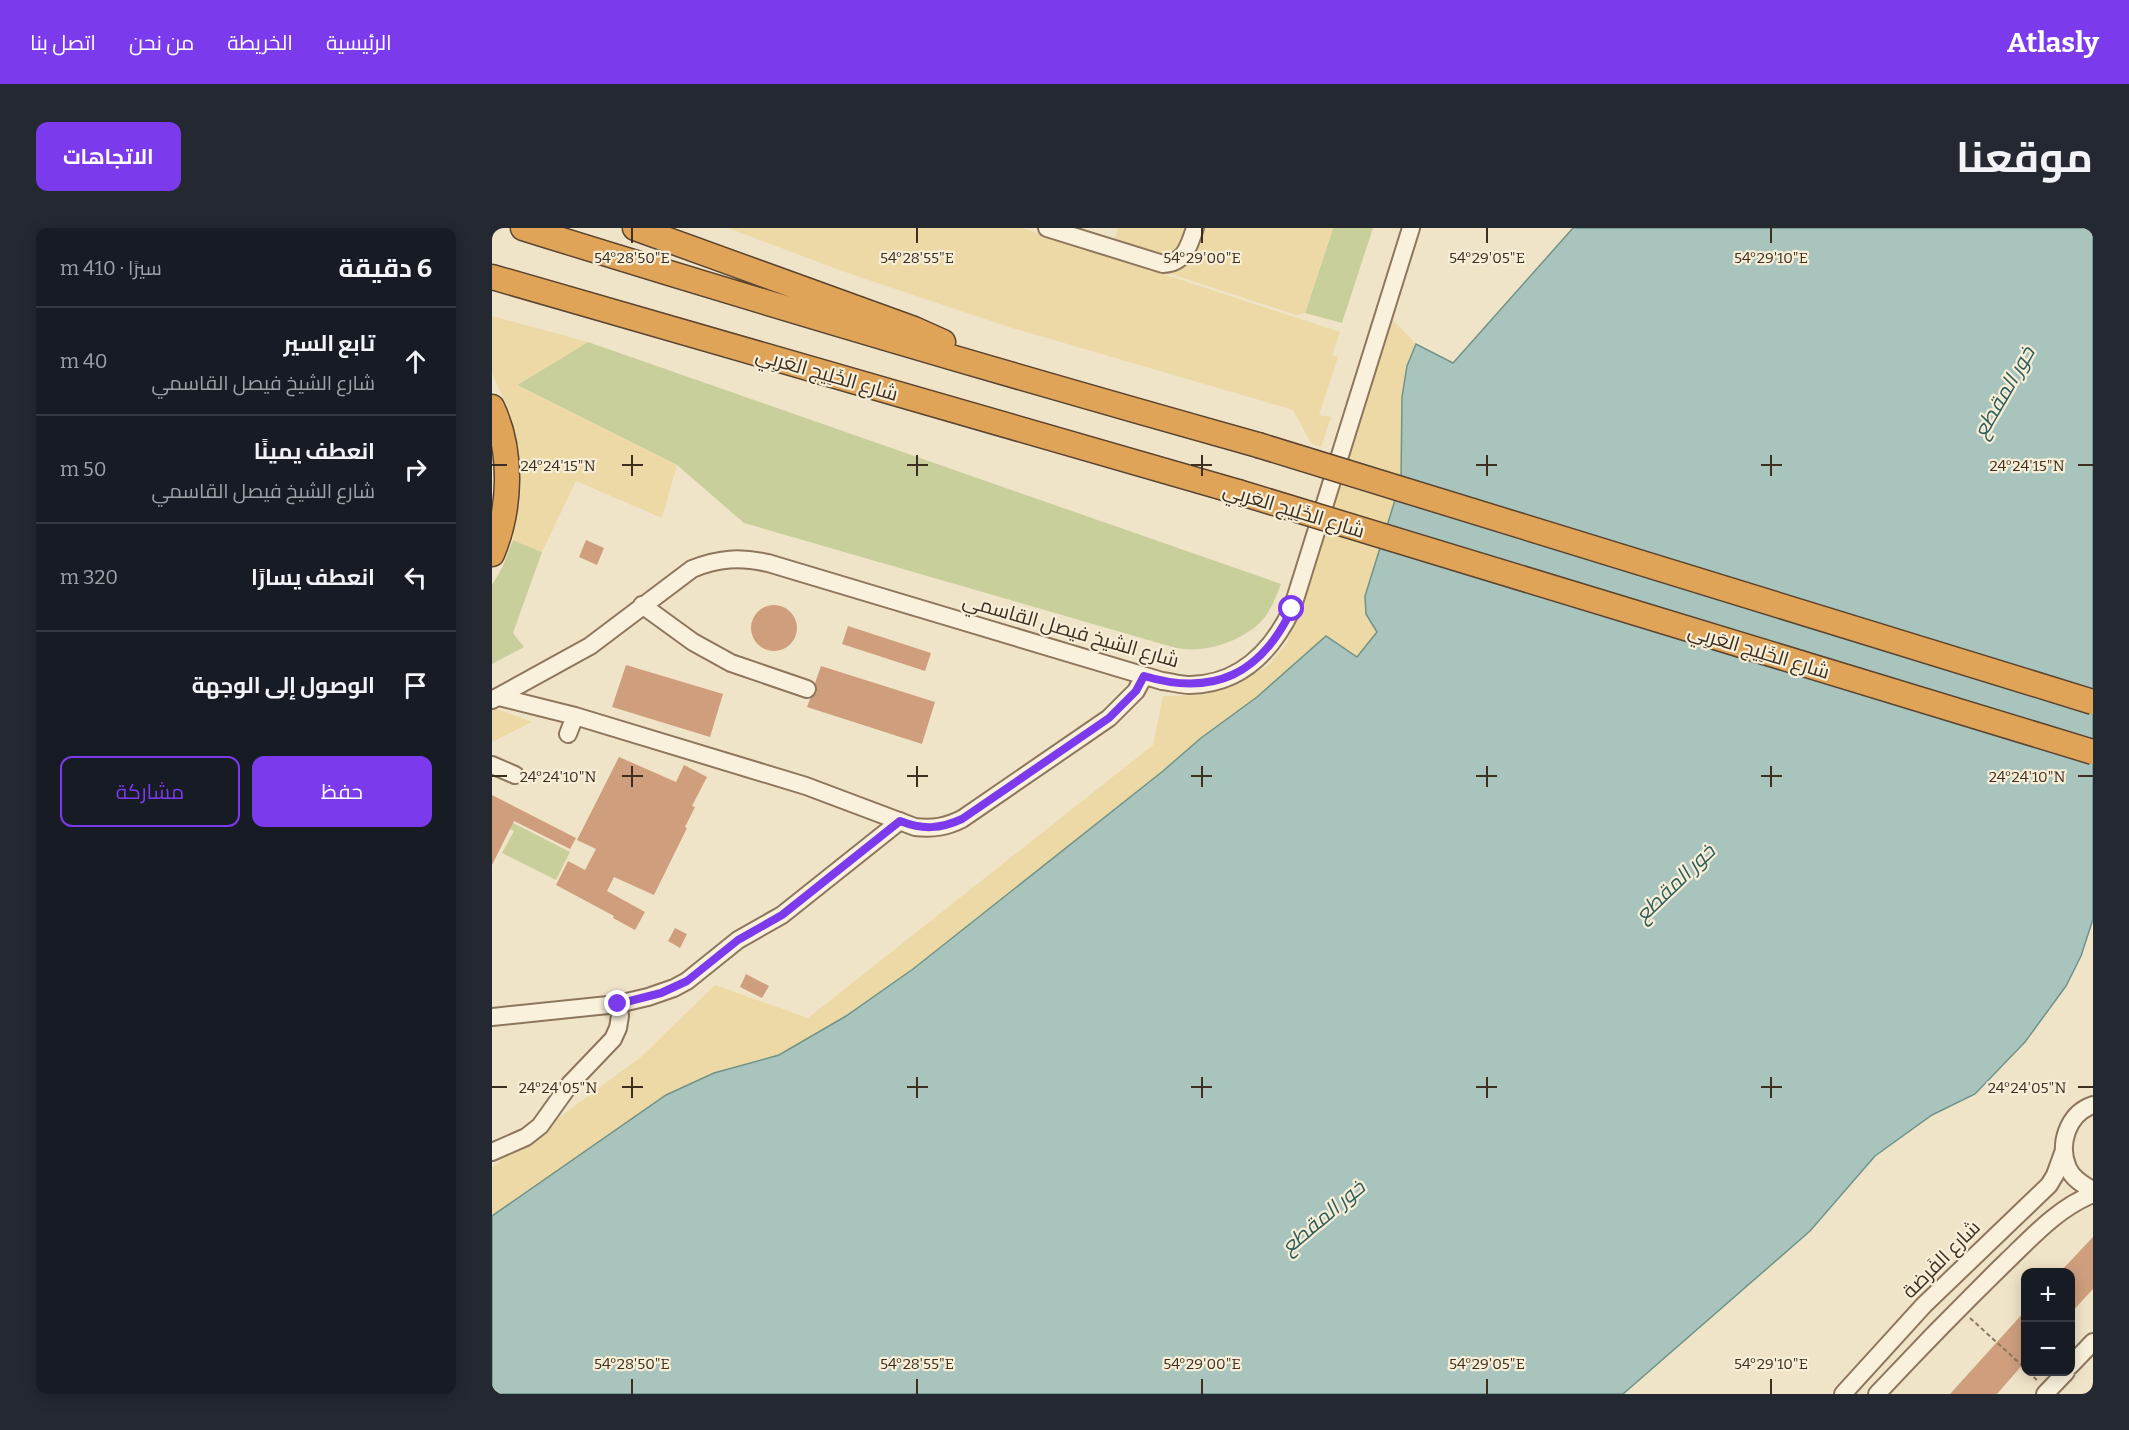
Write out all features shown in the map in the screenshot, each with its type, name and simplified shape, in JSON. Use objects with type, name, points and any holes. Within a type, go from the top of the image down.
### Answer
[{"type":"highway","points":[[523,228],[1027,380],[1258,445],[2093,702]]},
{"type":"highway","points":[[635,228],[914,329],[1027,380]]},
{"type":"highway","name":"شارع الخَلِيج العَربِي","points":[[492,277],[1238,492],[2093,752]]},
{"type":"highway","points":[[492,407],[498,419],[505,455],[507,493],[500,536],[492,554]]},
{"type":"street","points":[[1047,228],[1162,264],[1174,262],[1184,255],[1195,228]]},
{"type":"street","name":"شارع الشيخ فيصل القاسمي","points":[[495,699],[590,646],[692,569],[711,561],[730,558],[749,559],[1162,681],[1190,685],[1218,681],[1243,669],[1265,652],[1282,630],[1292,609],[1412,228]]},
{"type":"street","points":[[642,605],[711,653],[751,671],[807,689]]},
{"type":"street","points":[[495,699],[575,716],[806,786],[915,827],[932,829],[947,826],[962,819],[1109,718],[1136,691],[1144,676]]},
{"type":"street","points":[[568,734],[575,716]]},
{"type":"street","points":[[492,765],[515,775]]},
{"type":"street","points":[[492,1017],[618,1004],[661,993],[687,981],[738,940],[782,915],[900,821]]},
{"type":"street","points":[[492,1152],[526,1137],[540,1126],[570,1084],[613,1039],[620,1016],[618,1004]]},
{"type":"street","name":"شارع الفَرضة","points":[[1843,1394],[1932,1297],[2049,1185],[2058,1170],[2065,1134],[2073,1119],[2091,1103]]},
{"type":"street","points":[[1877,1394],[1959,1308],[2058,1214],[2093,1192],[2081,1184],[2069,1170],[2063,1153]]},
{"type":"street","points":[[2075,1361],[2093,1342]]},
{"type":"street","points":[[2045,1394],[2061,1376]]},
{"type":"path","points":[[1959,1308],[2021,1365]]},
{"type":"green space","points":[[1333,228],[1373,228],[1342,323],[1305,313]]},
{"type":"green space","points":[[588,342],[1281,584],[1267,614],[1246,633],[1209,648],[1176,648],[744,523],[677,465],[517,385]]},
{"type":"green space","points":[[513,540],[542,552],[513,633],[524,647],[492,664],[492,585],[502,568]]},
{"type":"green space","points":[[492,812],[570,852],[556,880],[502,853],[514,831],[492,820]]},
{"type":"sand","points":[[728,228],[1023,228],[1340,332],[1332,355],[1338,357],[1319,415],[1331,417],[1321,447],[1311,443],[1293,410],[1009,327],[845,272]]},
{"type":"sand","points":[[1118,228],[1333,228],[1305,313],[1296,315],[1110,254]]},
{"type":"sand","points":[[492,316],[588,342],[517,385],[677,465],[662,518],[576,481],[542,552],[513,540],[511,514],[514,454],[510,413],[492,373]]},
{"type":"sand","points":[[1392,319],[1416,344],[1407,366],[1402,397],[1401,481],[1365,596],[1366,614],[1377,632],[1356,657],[1325,636],[1257,697],[1201,738],[1163,771],[913,969],[846,1016],[779,1055],[714,1073],[666,1095],[492,1216],[492,1167],[641,1057],[715,985],[808,1018],[1153,745],[1163,696],[1203,695],[1234,686],[1269,665],[1287,643]]},
{"type":"sand","points":[[492,707],[532,722],[492,742]]},
{"type":"water","name":"خور المقطع","points":[[1573,228],[2093,228],[2093,919],[2081,956],[2066,986],[2025,1042],[1975,1094],[1932,1115],[1875,1156],[1810,1231],[1623,1394],[492,1394],[492,1216],[666,1095],[714,1073],[779,1055],[846,1016],[913,969],[1163,771],[1201,738],[1257,697],[1326,636],[1357,657],[1377,632],[1366,614],[1365,596],[1401,481],[1402,397],[1407,366],[1416,344],[1453,363]]},
{"type":"building","points":[[586,540],[604,548],[597,565],[579,557]]},
{"type":"building","points":[[779,605],[791,611],[796,619],[796,637],[791,645],[783,650],[769,651],[761,648],[754,641],[751,623],[754,615],[761,608]]},
{"type":"building","points":[[848,626],[931,653],[925,671],[842,644]]},
{"type":"building","points":[[626,665],[723,694],[710,737],[612,707]]},
{"type":"building","points":[[821,666],[935,702],[922,744],[807,707],[810,699],[817,692],[815,683]]},
{"type":"building","points":[[619,757],[676,782],[684,765],[707,777],[692,806],[695,807],[685,827],[687,828],[654,895],[614,877],[607,891],[645,912],[635,930],[556,885],[568,861],[585,870],[596,849],[577,840]]},
{"type":"building","points":[[492,795],[576,838],[570,849],[514,821],[492,865]]},
{"type":"building","points":[[675,928],[687,934],[680,948],[668,941]]},
{"type":"building","points":[[746,974],[769,986],[762,998],[740,987]]},
{"type":"building","points":[[2093,1237],[2093,1289],[2075,1309],[2075,1268],[2064,1268]]},
{"type":"building","points":[[2021,1315],[2021,1367],[1997,1394],[1950,1394]]},
{"type":"route","points":[[618,1004],[661,993],[687,981],[752,930],[782,915],[900,821],[915,827],[932,829],[947,826],[962,819],[1109,718],[1136,691],[1144,676],[1190,685],[1218,681],[1243,669],[1265,652],[1282,630],[1292,609]]}]
